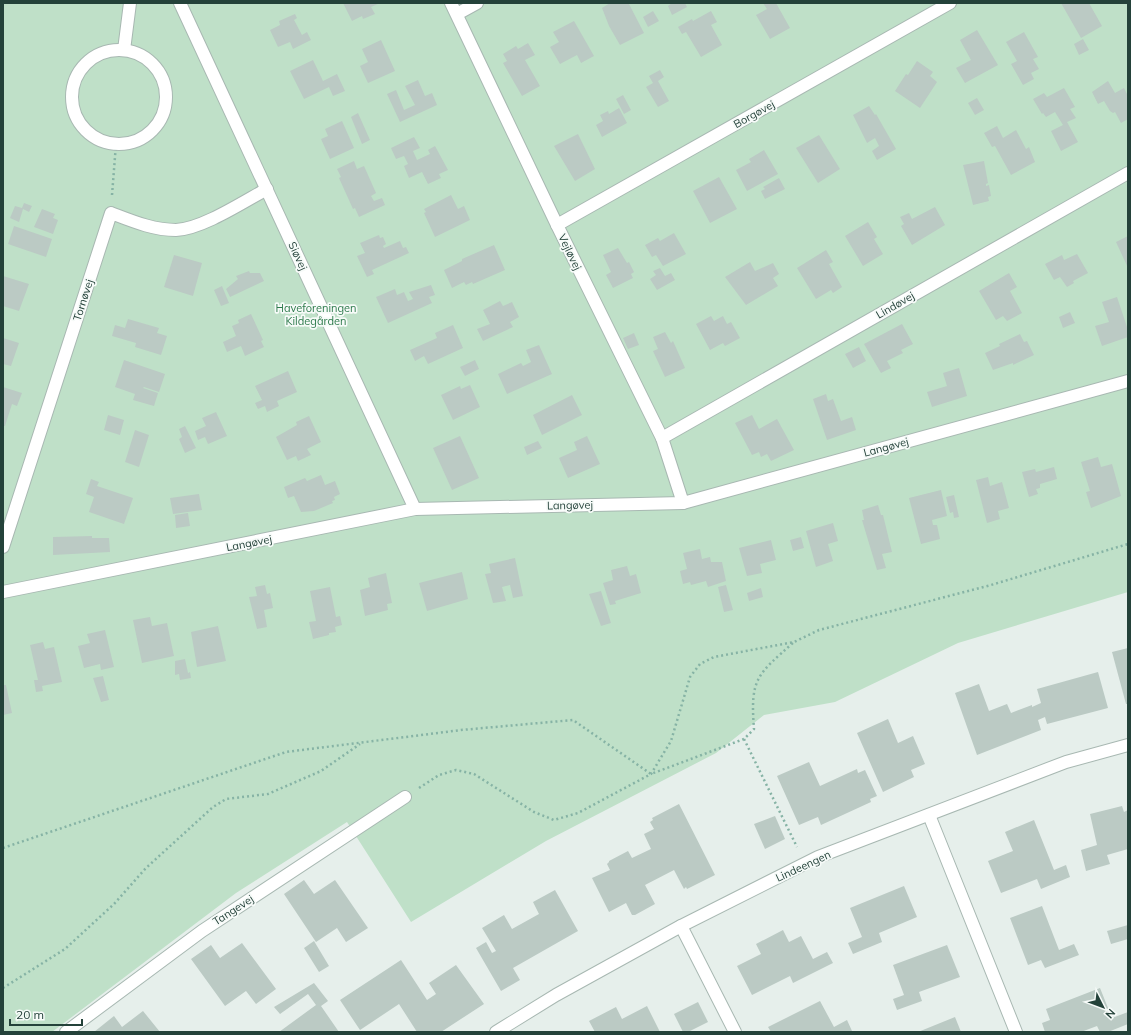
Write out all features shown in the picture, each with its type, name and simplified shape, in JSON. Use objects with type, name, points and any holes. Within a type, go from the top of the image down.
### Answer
[{"type":"street","points":[[124,50],[130,3]]},
{"type":"street","name":"Siøvej","points":[[180,3],[415,509]]},
{"type":"street","name":"Vejløvej","points":[[451,3],[557,225],[662,438],[683,502]]},
{"type":"street","points":[[457,14],[477,3]]},
{"type":"street","name":"Borgøvej","points":[[557,225],[950,3]]},
{"type":"street","points":[[124,50],[140,54],[154,65],[163,78],[166,99],[163,115],[159,122],[142,138],[127,143],[116,144],[94,137],[82,126],[75,112],[72,95],[74,82],[92,58],[107,52],[124,50]]},
{"type":"street","name":"Lindøvej","points":[[662,438],[1128,173]]},
{"type":"street","points":[[111,214],[149,227],[177,230],[209,221],[267,189]]},
{"type":"street","name":"Tornøvej","points":[[3,547],[111,214]]},
{"type":"street","name":"Langøvej","points":[[3,592],[415,509],[683,502],[1128,381]]},
{"type":"street","name":"Lindeengen","points":[[496,1032],[556,996],[681,926],[805,864],[1066,762],[1128,745]]},
{"type":"street","name":"Tangevej","points":[[66,1032],[202,931],[405,797]]},
{"type":"street","points":[[929,815],[1016,1032]]},
{"type":"street","points":[[681,926],[735,1032]]},
{"type":"path","points":[[111,214],[116,144]]},
{"type":"path","points":[[651,774],[671,741],[690,677],[700,664],[714,657],[794,642],[819,630],[991,585],[1128,544]]},
{"type":"path","points":[[405,797],[440,775],[456,770],[474,774],[534,812],[554,820],[578,813],[651,774],[744,739],[754,729],[752,702],[755,684],[766,667],[794,642]]},
{"type":"path","points":[[3,848],[286,752],[461,730],[573,720],[651,774]]},
{"type":"path","points":[[744,739],[805,864]]},
{"type":"path","points":[[3,988],[65,949],[114,904],[146,868],[213,807],[226,799],[268,794],[321,771],[362,742]]},
{"type":"green space","name":"Haveforeningen Kildegården","points":[[3,3],[1128,3],[1128,592],[958,643],[835,702],[764,715],[716,753],[546,841],[411,922],[347,822],[236,893],[52,1032],[3,1032]]},
{"type":"building","points":[[343,3],[380,3],[371,7],[375,14],[363,19],[362,16],[352,21]]},
{"type":"building","points":[[610,3],[629,4],[644,33],[620,45],[609,26],[602,8]]},
{"type":"building","points":[[672,3],[685,3],[687,7],[672,15],[668,6]]},
{"type":"building","points":[[763,3],[776,3],[790,28],[770,39],[756,15],[767,9]]},
{"type":"building","points":[[1061,3],[1089,3],[1102,26],[1081,38]]},
{"type":"building","points":[[653,11],[659,21],[648,27],[643,17]]},
{"type":"building","points":[[711,11],[717,22],[711,25],[722,45],[701,57],[686,32],[682,34],[678,27]]},
{"type":"building","points":[[295,14],[297,18],[294,20],[302,35],[307,32],[311,40],[293,49],[290,42],[278,47],[270,30],[280,25],[279,21]]},
{"type":"building","points":[[574,21],[594,56],[581,63],[577,55],[560,64],[550,47],[559,42],[553,32]]},
{"type":"building","points":[[977,30],[998,65],[965,83],[956,68],[971,60],[960,40]]},
{"type":"building","points":[[1024,32],[1038,57],[1033,59],[1039,69],[1031,73],[1034,79],[1023,85],[1011,64],[1017,61],[1006,42]]},
{"type":"building","points":[[1083,39],[1089,50],[1079,55],[1074,44]]},
{"type":"building","points":[[381,40],[395,71],[368,83],[360,66],[368,62],[362,49]]},
{"type":"building","points":[[528,43],[535,55],[525,60],[540,86],[522,96],[503,63],[507,61],[503,54],[516,46],[518,49]]},
{"type":"building","points":[[313,60],[323,81],[337,74],[345,91],[333,96],[329,87],[304,99],[290,71]]},
{"type":"building","points":[[917,61],[933,72],[930,76],[937,82],[920,108],[895,91]]},
{"type":"building","points":[[660,70],[664,77],[658,81],[669,101],[658,107],[646,87],[653,83],[649,76]]},
{"type":"building","points":[[418,80],[425,96],[432,93],[437,105],[400,122],[387,94],[396,90],[404,110],[415,105],[405,86]]},
{"type":"building","points":[[1108,81],[1115,93],[1124,88],[1128,96],[1128,119],[1121,123],[1115,112],[1113,113],[1110,111],[1104,101],[1098,104],[1092,92]]},
{"type":"building","points":[[1064,88],[1075,107],[1070,109],[1076,118],[1067,122],[1078,142],[1061,151],[1051,131],[1063,125],[1055,112],[1046,117],[1043,113],[1042,114],[1033,99],[1044,93],[1047,97]]},
{"type":"building","points":[[623,95],[631,110],[624,114],[616,99]]},
{"type":"building","points":[[977,98],[984,110],[975,115],[968,103]]},
{"type":"building","points":[[869,106],[875,115],[876,114],[896,149],[877,160],[872,151],[879,146],[875,138],[867,143],[853,115]]},
{"type":"building","points":[[619,108],[627,123],[602,137],[596,125],[603,121],[600,115],[608,111],[609,114]]},
{"type":"building","points":[[358,113],[370,140],[362,144],[351,117]]},
{"type":"building","points":[[342,121],[354,148],[330,159],[321,139],[328,136],[325,129]]},
{"type":"building","points":[[997,126],[1003,138],[1016,130],[1026,149],[1029,147],[1035,162],[1011,175],[995,146],[992,147],[984,133]]},
{"type":"building","points":[[578,134],[595,169],[575,181],[554,146]]},
{"type":"building","points":[[819,135],[840,169],[818,183],[796,148]]},
{"type":"building","points":[[414,137],[420,148],[413,151],[417,160],[430,154],[428,150],[435,146],[448,170],[439,174],[441,178],[428,184],[422,172],[409,178],[404,166],[408,164],[404,156],[396,159],[391,148]]},
{"type":"building","points":[[764,150],[778,174],[747,191],[736,170],[751,162],[749,159]]},
{"type":"building","points":[[354,161],[357,169],[364,166],[376,193],[371,196],[374,201],[382,198],[385,205],[359,217],[355,208],[353,209],[339,178],[341,177],[337,169]]},
{"type":"building","points":[[984,161],[988,183],[986,186],[989,185],[991,196],[988,197],[989,201],[973,205],[963,165]]},
{"type":"building","points":[[719,177],[737,209],[710,223],[693,191]]},
{"type":"building","points":[[779,178],[785,189],[765,199],[761,191],[765,189],[763,187]]},
{"type":"building","points":[[451,195],[458,209],[464,206],[470,220],[435,237],[424,213],[426,212],[424,209]]},
{"type":"building","points":[[24,203],[32,206],[29,212],[23,209],[19,222],[10,218],[15,206],[22,208]]},
{"type":"building","points":[[935,207],[945,225],[912,245],[901,226],[904,224],[900,217],[909,213],[912,219]]},
{"type":"building","points":[[42,209],[55,214],[53,218],[58,220],[53,234],[34,227]]},
{"type":"building","points":[[868,222],[877,237],[874,239],[883,254],[863,266],[845,236]]},
{"type":"building","points":[[14,226],[52,239],[46,257],[8,244]]},
{"type":"building","points":[[674,233],[686,254],[663,266],[656,255],[652,257],[645,245],[658,238],[660,241]]},
{"type":"building","points":[[379,235],[380,238],[383,237],[386,244],[383,246],[384,248],[400,241],[403,248],[406,247],[409,253],[372,270],[374,274],[367,277],[357,256],[365,253],[360,243]]},
{"type":"building","points":[[1128,236],[1128,268],[1116,242]]},
{"type":"building","points":[[494,245],[505,270],[473,284],[472,282],[466,285],[464,282],[452,288],[444,270],[462,261],[462,259]]},
{"type":"building","points":[[618,248],[627,263],[629,262],[634,272],[631,274],[633,278],[613,288],[606,275],[611,272],[603,255]]},
{"type":"building","points":[[826,250],[833,262],[829,264],[842,287],[833,293],[831,290],[816,299],[797,268]]},
{"type":"building","points":[[1077,254],[1088,273],[1073,281],[1074,283],[1067,287],[1060,277],[1054,280],[1045,264],[1062,255],[1064,260]]},
{"type":"building","points":[[174,255],[202,263],[193,296],[164,287]]},
{"type":"building","points":[[750,262],[755,271],[773,263],[779,274],[773,278],[778,286],[746,305],[725,277]]},
{"type":"building","points":[[660,268],[665,276],[671,273],[675,280],[657,290],[650,279],[656,275],[653,271]]},
{"type":"building","points":[[249,271],[250,273],[260,273],[264,281],[230,297],[226,289],[238,279],[236,276]]},
{"type":"building","points":[[1009,273],[1017,287],[1010,291],[1022,313],[1007,321],[1003,316],[996,320],[979,291]]},
{"type":"building","points":[[3,276],[29,284],[19,311],[3,306]]},
{"type":"building","points":[[431,285],[435,295],[429,297],[432,303],[388,323],[376,297],[395,289],[397,295],[404,292],[408,301],[413,299],[409,292]]},
{"type":"building","points":[[222,286],[229,303],[221,306],[214,290]]},
{"type":"building","points":[[1117,297],[1128,330],[1128,337],[1102,346],[1095,326],[1109,322],[1102,302]]},
{"type":"building","points":[[500,301],[503,306],[512,302],[519,317],[510,322],[513,327],[483,341],[477,329],[490,324],[483,310]]},
{"type":"building","points":[[1070,312],[1075,323],[1063,328],[1059,317]]},
{"type":"building","points":[[251,314],[263,340],[261,341],[264,347],[245,356],[241,346],[227,352],[223,342],[236,336],[232,326],[239,323],[238,320]]},
{"type":"building","points":[[711,316],[714,321],[723,316],[727,324],[731,322],[740,338],[725,346],[723,343],[710,350],[696,324]]},
{"type":"building","points":[[128,319],[159,328],[157,333],[167,336],[161,355],[135,347],[136,343],[112,336],[115,325],[125,328]]},
{"type":"building","points":[[902,324],[913,344],[901,350],[903,353],[887,361],[891,368],[881,373],[864,344]]},
{"type":"building","points":[[453,325],[463,348],[428,364],[424,356],[415,361],[410,350],[437,338],[435,333]]},
{"type":"building","points":[[665,332],[671,343],[673,341],[685,368],[665,377],[653,351],[658,349],[653,337]]},
{"type":"building","points":[[634,333],[639,345],[628,349],[623,338]]},
{"type":"building","points":[[1020,334],[1024,342],[1027,341],[1034,355],[1013,365],[1013,363],[993,370],[985,353],[1000,346],[999,344]]},
{"type":"building","points":[[3,338],[19,343],[11,366],[3,364]]},
{"type":"building","points":[[539,345],[552,374],[507,394],[498,374],[521,363],[523,366],[531,362],[526,350]]},
{"type":"building","points":[[859,347],[866,361],[853,368],[845,354]]},
{"type":"building","points":[[124,360],[165,374],[159,392],[144,387],[143,388],[158,393],[154,406],[133,400],[135,394],[115,387]]},
{"type":"building","points":[[475,360],[479,369],[465,376],[460,367]]},
{"type":"building","points":[[959,368],[967,396],[932,407],[927,392],[947,386],[943,373]]},
{"type":"building","points":[[288,371],[297,392],[277,401],[279,406],[267,412],[265,406],[258,409],[255,403],[262,400],[255,386]]},
{"type":"building","points":[[470,385],[480,407],[453,420],[441,395],[460,386],[461,389]]},
{"type":"building","points":[[3,387],[22,393],[17,406],[12,404],[5,426],[3,426]]},
{"type":"building","points":[[826,394],[828,401],[833,399],[841,421],[852,417],[856,430],[827,440],[813,399]]},
{"type":"building","points":[[572,395],[582,415],[542,435],[533,415]]},
{"type":"building","points":[[216,412],[227,436],[208,444],[205,437],[198,440],[195,431],[206,426],[202,418]]},
{"type":"building","points":[[108,415],[124,420],[120,435],[104,430]]},
{"type":"building","points":[[752,415],[759,429],[777,419],[794,450],[771,461],[767,454],[761,457],[759,452],[752,455],[735,423]]},
{"type":"building","points":[[309,416],[321,442],[307,449],[311,455],[298,461],[296,456],[287,460],[276,437],[297,425],[296,422]]},
{"type":"building","points":[[185,426],[196,448],[185,453],[179,439],[182,437],[179,429]]},
{"type":"building","points":[[135,430],[149,435],[139,467],[125,462]]},
{"type":"building","points":[[460,436],[479,478],[452,490],[433,448]]},
{"type":"building","points":[[587,436],[600,464],[568,478],[559,458],[577,450],[574,442]]},
{"type":"building","points":[[538,441],[542,448],[527,455],[524,447]]},
{"type":"building","points":[[1098,457],[1101,467],[1112,464],[1121,496],[1091,508],[1086,492],[1090,491],[1081,462]]},
{"type":"building","points":[[1054,467],[1057,479],[1040,484],[1040,488],[1036,489],[1038,494],[1029,497],[1022,472],[1035,469],[1036,472]]},
{"type":"building","points":[[321,475],[325,485],[335,481],[340,494],[334,497],[335,500],[332,501],[333,503],[314,511],[301,512],[294,496],[288,498],[284,487],[305,478],[307,481]]},
{"type":"building","points":[[988,477],[990,486],[1002,482],[1009,508],[998,511],[1000,519],[987,523],[976,480]]},
{"type":"building","points":[[91,479],[99,482],[97,486],[133,498],[124,524],[89,512],[94,497],[86,494]]},
{"type":"building","points":[[941,490],[947,516],[932,520],[933,525],[937,525],[940,539],[921,544],[909,498]]},
{"type":"building","points":[[199,494],[202,510],[173,514],[170,498]]},
{"type":"building","points":[[954,495],[959,517],[954,518],[953,512],[950,513],[946,497]]},
{"type":"building","points":[[878,505],[881,515],[883,515],[892,552],[882,554],[886,568],[877,570],[862,520],[864,520],[862,510]]},
{"type":"building","points":[[188,513],[190,526],[176,528],[175,515]]},
{"type":"building","points":[[833,523],[838,541],[828,544],[833,561],[816,567],[806,531]]},
{"type":"building","points":[[92,536],[92,538],[109,538],[110,552],[53,555],[53,537]]},
{"type":"building","points":[[801,537],[804,548],[793,551],[790,540]]},
{"type":"building","points":[[771,540],[776,560],[760,564],[762,573],[747,576],[739,548]]},
{"type":"building","points":[[700,549],[702,559],[710,557],[711,562],[722,562],[726,581],[708,587],[706,581],[691,585],[690,582],[683,584],[680,571],[687,569],[683,553]]},
{"type":"building","points":[[515,558],[523,596],[513,598],[510,585],[502,587],[506,601],[493,603],[485,574],[491,573],[489,564]]},
{"type":"building","points":[[627,566],[630,576],[636,574],[641,593],[615,601],[616,604],[610,605],[603,583],[613,580],[611,570]]},
{"type":"building","points":[[462,572],[468,599],[427,611],[419,583]]},
{"type":"building","points":[[386,573],[392,603],[387,604],[388,610],[365,616],[360,590],[370,587],[368,578]]},
{"type":"building","points":[[265,585],[267,594],[270,593],[273,608],[264,610],[267,627],[257,629],[249,597],[257,596],[255,587]]},
{"type":"building","points":[[726,585],[733,610],[724,612],[718,587]]},
{"type":"building","points":[[330,587],[336,617],[340,616],[342,625],[335,627],[336,632],[313,639],[309,622],[316,621],[310,591]]},
{"type":"building","points":[[761,588],[763,597],[749,601],[747,593]]},
{"type":"building","points":[[601,591],[611,623],[601,626],[589,594]]},
{"type":"building","points":[[150,617],[152,626],[167,623],[174,656],[142,663],[133,620]]},
{"type":"building","points":[[218,626],[226,661],[197,667],[191,632]]},
{"type":"building","points":[[105,630],[114,667],[101,670],[100,664],[84,668],[78,646],[90,643],[87,634]]},
{"type":"building","points":[[43,642],[45,649],[54,647],[62,682],[42,686],[43,691],[36,692],[34,680],[38,680],[30,645]]},
{"type":"building","points":[[1128,648],[1128,704],[1126,704],[1112,652]]},
{"type":"building","points":[[185,659],[188,673],[190,672],[191,678],[180,680],[179,674],[175,675],[175,661]]},
{"type":"building","points":[[1098,672],[1108,708],[1047,724],[1045,717],[1038,720],[1041,730],[977,755],[955,693],[979,684],[989,711],[1007,704],[1011,713],[1041,703],[1037,689]]},
{"type":"building","points":[[103,676],[109,700],[101,702],[93,678]]},
{"type":"building","points":[[3,685],[6,685],[12,713],[3,715]]},
{"type":"building","points":[[888,719],[898,743],[913,736],[925,764],[911,770],[914,777],[883,792],[857,733]]},
{"type":"building","points":[[809,762],[820,786],[857,769],[858,773],[865,770],[877,796],[870,799],[871,802],[821,825],[818,817],[799,825],[777,776]]},
{"type":"building","points":[[679,804],[715,875],[687,889],[686,887],[684,889],[674,870],[645,885],[655,904],[635,915],[632,915],[626,903],[609,912],[592,878],[610,870],[607,864],[609,861],[628,851],[632,858],[651,849],[644,834],[654,829],[650,822],[653,820],[652,818]]},
{"type":"building","points":[[1122,806],[1124,812],[1128,810],[1128,849],[1107,855],[1110,864],[1086,871],[1081,850],[1097,845],[1090,814]]},
{"type":"building","points":[[775,816],[785,839],[765,849],[754,824]]},
{"type":"building","points":[[1034,820],[1054,870],[1066,865],[1070,877],[1041,889],[1037,879],[1001,893],[988,861],[1013,851],[1005,832]]},
{"type":"building","points":[[304,880],[314,894],[335,880],[368,928],[346,942],[337,928],[316,942],[284,894]]},
{"type":"building","points":[[904,886],[917,917],[879,933],[882,942],[853,954],[848,943],[862,937],[850,908]]},
{"type":"building","points":[[555,890],[578,931],[513,968],[520,980],[501,991],[476,948],[486,942],[492,953],[496,951],[482,928],[504,915],[512,929],[539,914],[533,902]]},
{"type":"building","points":[[1042,906],[1059,950],[1074,944],[1079,955],[1045,968],[1041,960],[1028,965],[1010,918]]},
{"type":"building","points":[[1128,925],[1128,939],[1111,944],[1107,931]]},
{"type":"building","points":[[783,930],[789,942],[801,936],[813,959],[827,952],[833,963],[793,983],[790,976],[752,995],[737,966],[761,954],[756,944]]},
{"type":"building","points":[[314,941],[329,966],[319,972],[304,948]]},
{"type":"building","points":[[242,943],[276,989],[256,1004],[246,991],[225,1006],[191,959],[211,945],[220,958]]},
{"type":"building","points":[[947,945],[960,977],[919,992],[922,1001],[897,1010],[893,999],[904,995],[893,965]]},
{"type":"building","points":[[401,960],[427,1000],[436,994],[429,983],[456,965],[484,1004],[441,1032],[417,1032],[399,1004],[360,1030],[340,1000]]},
{"type":"building","points":[[314,983],[328,1001],[321,1006],[339,1032],[279,1032],[316,1005],[308,994],[280,1014],[274,1007]]},
{"type":"building","points":[[1100,988],[1112,1018],[1128,1012],[1128,1024],[1108,1032],[1100,1032],[1097,1026],[1081,1032],[1045,1032],[1042,1023],[1050,1020],[1046,1009]]},
{"type":"building","points":[[820,1001],[834,1027],[847,1020],[852,1031],[771,1032],[768,1027]]},
{"type":"building","points":[[698,1002],[708,1022],[688,1032],[683,1032],[674,1014]]},
{"type":"building","points":[[647,1006],[660,1032],[595,1032],[589,1021],[616,1007],[622,1019]]},
{"type":"building","points":[[143,1011],[160,1032],[94,1032],[114,1016],[122,1027]]},
{"type":"building","points":[[955,1017],[961,1032],[918,1032]]}]
